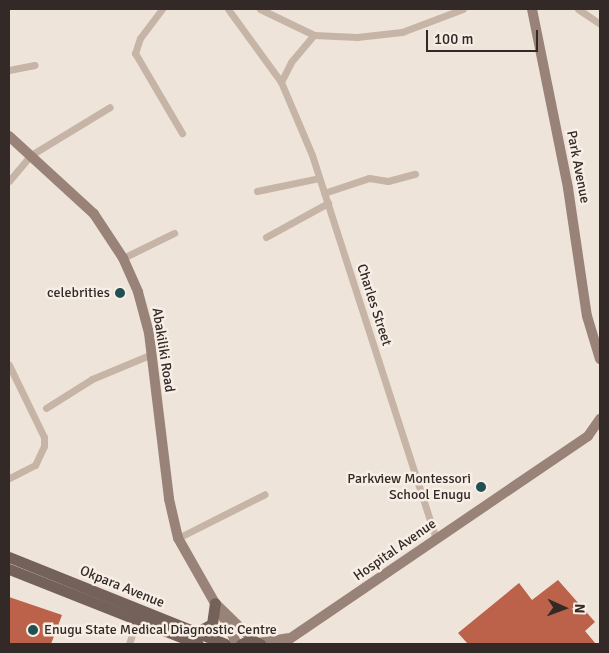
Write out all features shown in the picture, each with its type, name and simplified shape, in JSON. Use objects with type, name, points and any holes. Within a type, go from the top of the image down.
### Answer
[{"type":"main road","name":"Okpara Avenue","points":[[9,557],[110,604],[196,639]]},
{"type":"main road","name":"Okpara Avenue","points":[[9,569],[110,604],[137,620],[196,639],[225,644]]},
{"type":"main road","points":[[196,639],[214,621],[216,604]]},
{"type":"main road","points":[[241,644],[257,642]]},
{"type":"street","points":[[162,9],[140,38],[135,53],[182,133]]},
{"type":"street","name":"Charles Street","points":[[228,9],[281,82],[319,178],[436,538]]},
{"type":"street","points":[[260,9],[314,35],[378,36],[402,32],[463,9]]},
{"type":"street","name":"Park Avenue","points":[[532,9],[568,188],[587,316],[600,359]]},
{"type":"street","points":[[578,9],[600,24]]},
{"type":"street","points":[[281,82],[314,35]]},
{"type":"street","points":[[9,70],[35,65]]},
{"type":"street","points":[[9,182],[31,155],[110,107]]},
{"type":"street","name":"Abakiliki Road","points":[[9,136],[94,214],[123,258],[142,302],[152,354],[169,499],[178,538],[237,644]]},
{"type":"street","points":[[324,193],[369,178],[388,181],[414,174]]},
{"type":"street","points":[[257,191],[319,178]]},
{"type":"street","points":[[266,238],[328,203]]},
{"type":"street","points":[[123,258],[174,232]]},
{"type":"street","points":[[46,408],[92,379],[152,354]]},
{"type":"street","points":[[9,365],[44,437],[42,456],[35,464],[9,478]]},
{"type":"street","points":[[588,436],[600,419]]},
{"type":"street","points":[[588,436],[600,433]]},
{"type":"street","name":"Hospital Avenue","points":[[282,644],[588,436]]},
{"type":"street","points":[[178,538],[265,494]]},
{"type":"street","points":[[216,604],[257,642],[292,638]]},
{"type":"street","points":[[129,644],[137,620]]},
{"type":"building","points":[[558,580],[595,622],[585,631],[596,644],[468,644],[458,633],[519,583],[532,600]]},
{"type":"building","name":"Enugu State Medical Diagnostic Centre","points":[[9,597],[62,615],[51,644],[9,644]]},
{"type":"place","name":"celebrities","points":[[120,293]]},
{"type":"place","name":"Parkview Montessori School Enugu","points":[[481,487]]},
{"type":"place","name":"Enugu State Medical Diagnostic Centre","points":[[33,630]]}]
